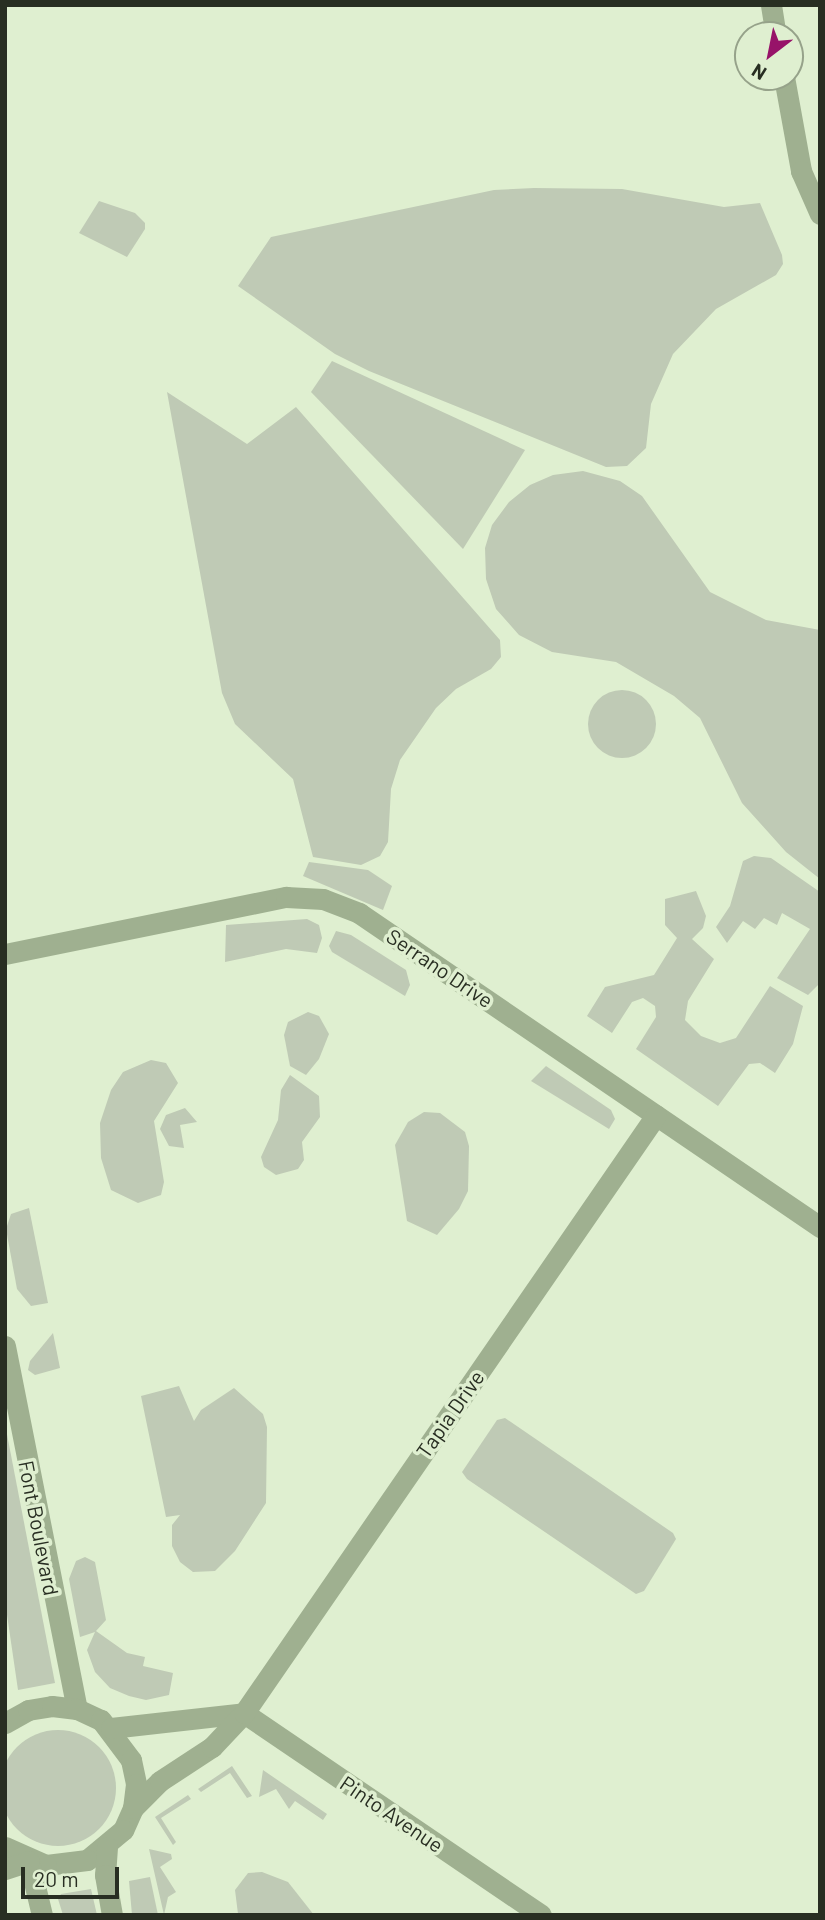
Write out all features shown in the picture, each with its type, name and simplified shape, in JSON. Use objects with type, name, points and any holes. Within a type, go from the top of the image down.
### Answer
[{"type":"street","points":[[787,91],[801,171],[820,214]]},
{"type":"street","name":"Serrano Drive","points":[[5,954],[286,897],[323,900],[359,913],[820,1227]]},
{"type":"street","name":"Tapia Drive","points":[[107,1847],[132,1808],[160,1781],[212,1747],[244,1713],[656,1115]]},
{"type":"street","name":"Font Boulevard","points":[[5,1346],[77,1709]]},
{"type":"street","points":[[5,1722],[28,1710],[52,1706],[77,1709],[111,1728],[131,1760],[135,1784],[132,1808]]},
{"type":"street","points":[[111,1728],[244,1713]]},
{"type":"street","name":"Pinto Avenue","points":[[244,1713],[541,1915]]},
{"type":"street","points":[[5,1847],[29,1861],[64,1866],[87,1860],[107,1847]]},
{"type":"street","points":[[107,1847],[105,1875],[112,1915]]},
{"type":"street","points":[[5,1869],[29,1861]]},
{"type":"street","points":[[29,1861],[42,1915]]},
{"type":"green space","points":[[622,189],[724,207],[760,203],[782,255],[783,264],[776,275],[716,309],[673,354],[651,404],[646,448],[627,466],[606,467],[369,371],[335,354],[238,286],[271,237],[494,190]]},
{"type":"green space","points":[[99,201],[135,213],[145,223],[145,229],[127,257],[79,233]]},
{"type":"green space","points":[[332,361],[525,450],[463,549],[311,392]]},
{"type":"green space","points":[[167,392],[247,444],[296,407],[500,640],[501,657],[491,669],[456,689],[436,708],[400,760],[391,789],[388,842],[380,856],[361,865],[313,857],[293,779],[235,724],[222,693]]},
{"type":"green space","points":[[583,471],[620,481],[642,496],[710,592],[766,620],[820,630],[820,879],[786,852],[742,803],[700,718],[674,696],[616,662],[552,652],[519,635],[496,609],[486,579],[485,548],[492,525],[509,502],[530,485],[553,475]]},
{"type":"green space","points":[[622,690],[635,693],[646,700],[653,711],[656,724],[653,737],[646,748],[635,755],[622,758],[609,755],[598,748],[591,737],[588,724],[591,711],[598,700],[609,693]]},
{"type":"green space","points":[[754,856],[771,858],[820,892],[820,983],[808,995],[777,978],[810,929],[782,913],[777,925],[764,918],[755,929],[743,921],[727,943],[716,927],[730,906],[743,861]]},
{"type":"green space","points":[[309,862],[368,870],[392,886],[383,910],[303,876]]},
{"type":"green space","points":[[696,891],[706,916],[703,928],[692,939],[714,959],[688,1001],[685,1020],[701,1036],[720,1043],[736,1038],[770,986],[803,1006],[793,1044],[775,1073],[760,1063],[749,1064],[718,1106],[636,1049],[656,1017],[655,1006],[643,998],[632,1002],[612,1033],[587,1016],[605,987],[654,975],[677,938],[665,925],[665,899]]},
{"type":"green space","points":[[307,919],[319,925],[322,938],[317,953],[286,949],[225,962],[226,925]]},
{"type":"green space","points":[[336,931],[351,935],[406,970],[410,985],[405,996],[332,952],[329,946]]},
{"type":"green space","points":[[308,1012],[319,1016],[329,1034],[319,1059],[306,1075],[290,1066],[284,1035],[288,1022]]},
{"type":"green space","points":[[151,1060],[166,1063],[178,1083],[154,1121],[164,1182],[161,1195],[138,1203],[111,1190],[101,1158],[100,1123],[111,1090],[123,1072]]},
{"type":"green space","points":[[546,1066],[611,1110],[615,1119],[609,1129],[531,1081]]},
{"type":"green space","points":[[290,1075],[319,1096],[320,1117],[302,1142],[304,1160],[298,1169],[276,1175],[264,1167],[261,1157],[278,1120],[281,1090]]},
{"type":"green space","points":[[185,1108],[197,1122],[180,1125],[184,1148],[169,1146],[160,1129],[166,1115]]},
{"type":"green space","points":[[424,1112],[440,1113],[465,1132],[469,1146],[468,1191],[459,1209],[437,1235],[407,1221],[395,1145],[408,1122]]},
{"type":"green space","points":[[29,1208],[48,1303],[31,1306],[17,1289],[6,1229],[11,1214]]},
{"type":"green space","points":[[53,1333],[60,1368],[35,1375],[28,1370],[30,1361]]},
{"type":"green space","points":[[179,1386],[194,1421],[201,1410],[234,1388],[263,1414],[267,1427],[266,1503],[235,1551],[215,1571],[193,1572],[180,1562],[172,1546],[172,1525],[180,1515],[166,1517],[141,1396]]},
{"type":"green space","points":[[505,1418],[673,1533],[676,1539],[644,1591],[636,1594],[467,1479],[462,1472],[497,1420]]},
{"type":"green space","points":[[5,1424],[55,1683],[18,1690],[5,1601]]},
{"type":"green space","points":[[85,1557],[95,1562],[106,1620],[96,1631],[127,1653],[145,1657],[143,1666],[173,1673],[169,1695],[146,1700],[129,1696],[110,1688],[95,1672],[87,1650],[95,1632],[80,1637],[69,1579],[76,1561]]},
{"type":"green space","points":[[58,1730],[80,1735],[99,1747],[111,1766],[116,1788],[111,1810],[99,1829],[80,1841],[58,1846],[36,1841],[17,1829],[5,1810],[0,1788],[5,1766],[17,1747],[36,1735]]},
{"type":"green space","points":[[232,1766],[252,1796],[247,1798],[230,1773],[201,1792],[198,1789]]},
{"type":"green space","points":[[263,1770],[327,1814],[323,1820],[295,1801],[289,1809],[276,1789],[259,1797]]},
{"type":"green space","points":[[188,1795],[191,1799],[161,1818],[176,1842],[173,1845],[155,1817]]},
{"type":"green space","points":[[149,1849],[171,1854],[172,1859],[160,1867],[176,1892],[168,1897],[164,1915]]},
{"type":"green space","points":[[262,1872],[288,1882],[314,1915],[238,1914],[235,1890],[248,1873]]},
{"type":"green space","points":[[150,1877],[158,1915],[132,1915],[129,1881]]},
{"type":"green space","points":[[91,1889],[97,1915],[63,1915],[58,1899],[61,1894]]}]
